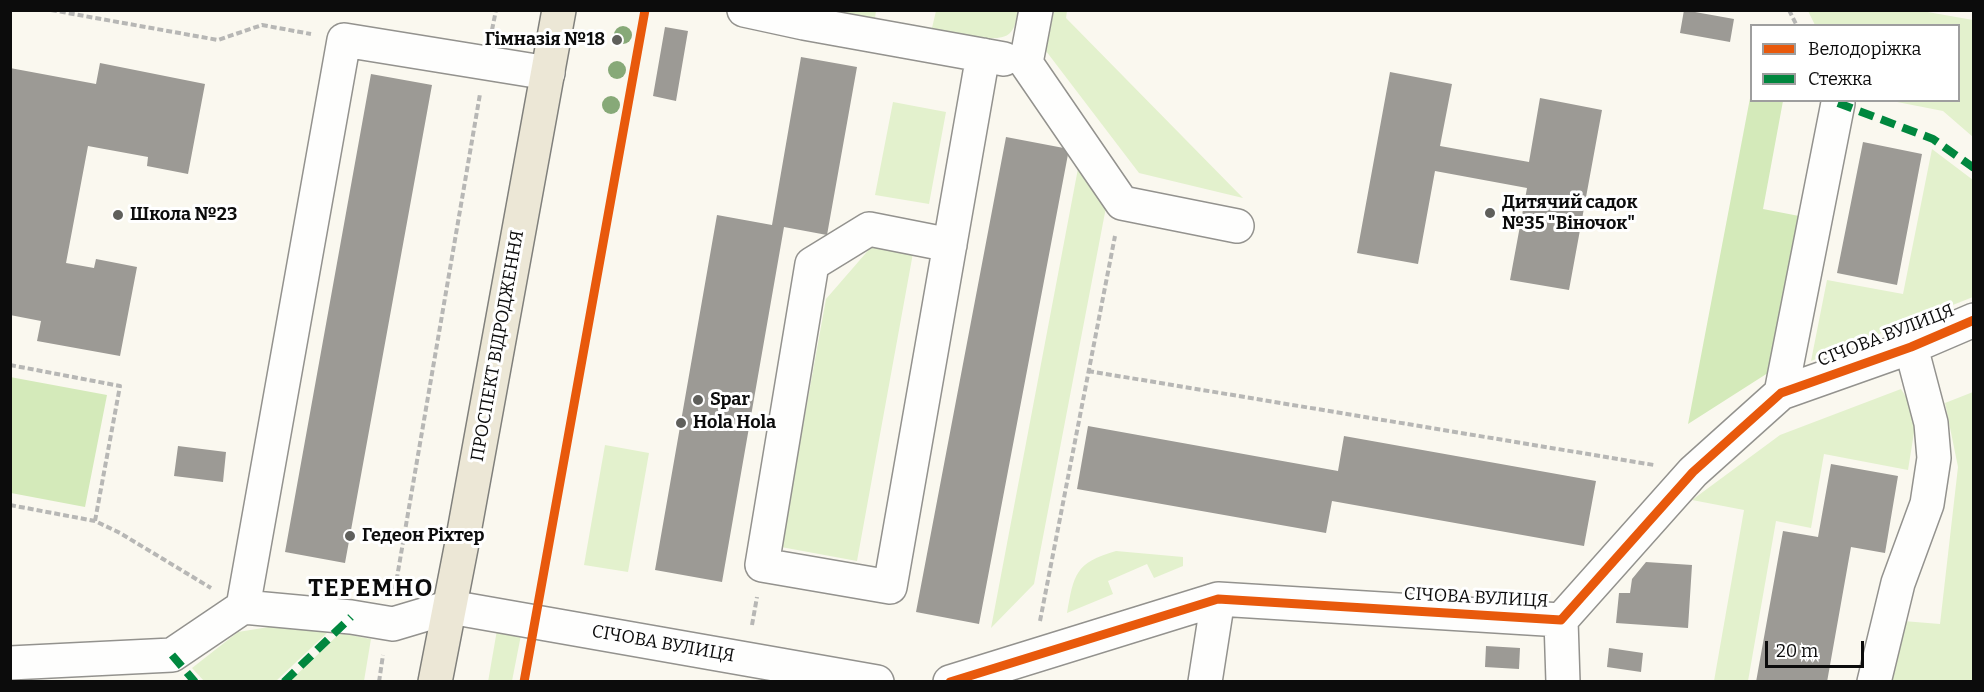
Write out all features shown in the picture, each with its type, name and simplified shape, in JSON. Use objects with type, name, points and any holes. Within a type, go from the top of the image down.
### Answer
[{"type":"main road","name":"ПРОСПЕКТ ВІДРОДЖЕННЯ","points":[[435,681],[559,10]]},
{"type":"street","points":[[744,10],[805,17],[1026,63],[1122,203],[1237,226]]},
{"type":"street","points":[[1026,63],[1036,10]]},
{"type":"street","points":[[243,607],[345,40],[548,73]]},
{"type":"street","points":[[950,245],[869,229],[812,264],[762,565],[890,587],[950,245],[983,55]]},
{"type":"street","points":[[1781,393],[1838,103]]},
{"type":"street","name":"СІЧОВА ВУЛИЦЯ","points":[[950,681],[1218,599],[1561,620],[1693,472],[1781,393],[1911,347],[1974,320]]},
{"type":"street","points":[[1874,681],[1898,583],[1927,504],[1934,458],[1931,423],[1911,347]]},
{"type":"street","points":[[1205,681],[1218,599]]},
{"type":"street","points":[[10,663],[172,655],[243,607],[351,617],[393,624],[450,607]]},
{"type":"street","name":"СІЧОВА ВУЛИЦЯ","points":[[450,607],[877,681]]},
{"type":"street","points":[[1561,620],[1563,681]]},
{"type":"path","points":[[51,10],[218,40],[262,25],[345,40]]},
{"type":"path","points":[[378,681],[496,10]]},
{"type":"path","points":[[1789,10],[1796,24]]},
{"type":"path","points":[[1033,657],[1122,203]]},
{"type":"path","points":[[10,365],[120,386],[95,521]]},
{"type":"path","points":[[1088,370],[1693,472]]},
{"type":"path","points":[[10,505],[95,521],[120,533],[243,607]]},
{"type":"path","points":[[746,658],[762,565]]},
{"type":"green space","points":[[841,10],[876,11],[875,18],[840,12]]},
{"type":"green space","points":[[936,10],[1018,11],[1015,25],[1010,33],[1004,37],[985,38],[932,28]]},
{"type":"green space","points":[[1054,11],[1067,11],[1066,18],[1243,198],[1139,173],[1046,51]]},
{"type":"green space","points":[[1808,11],[1922,11],[1973,20],[1973,137],[1943,111],[1897,102],[1960,102],[1960,24],[1814,24]]},
{"type":"green space","points":[[1750,98],[1750,102],[1783,102],[1763,209],[1799,216],[1771,371],[1688,424]]},
{"type":"green space","points":[[893,102],[946,112],[929,204],[875,195]]},
{"type":"green space","points":[[1932,149],[1973,180],[1973,297],[1811,361],[1827,280],[1903,294]]},
{"type":"green space","points":[[1080,158],[1107,202],[1034,584],[991,628]]},
{"type":"green space","points":[[872,246],[913,253],[857,561],[781,547],[826,299]]},
{"type":"green space","points":[[10,377],[107,395],[85,507],[11,493]]},
{"type":"green space","points":[[1901,389],[1917,414],[1908,470],[1824,454],[1811,528],[1776,521],[1748,681],[1714,681],[1744,510],[1692,500],[1780,435]]},
{"type":"green space","points":[[1973,392],[1973,681],[1890,682],[1903,621],[1940,624],[1958,467],[1945,403]]},
{"type":"green space","points":[[605,445],[649,453],[628,572],[584,565]]},
{"type":"green space","points":[[1116,551],[1183,557],[1183,566],[1154,578],[1147,564],[1108,581],[1113,594],[1067,613],[1072,589],[1079,572],[1092,560]]},
{"type":"green space","points":[[281,625],[327,633],[276,681],[204,681],[192,668],[238,632]]},
{"type":"green space","points":[[497,630],[521,635],[512,681],[488,682]]},
{"type":"green space","points":[[340,633],[371,639],[364,681],[290,681]]},
{"type":"building","points":[[1684,10],[1734,19],[1730,42],[1680,33]]},
{"type":"building","points":[[665,27],[688,31],[676,101],[653,96]]},
{"type":"building","points":[[801,57],[857,67],[827,235],[784,227],[722,582],[655,570],[717,215],[772,225]]},
{"type":"building","points":[[100,63],[205,84],[188,174],[147,166],[148,157],[88,146],[66,263],[94,268],[96,259],[137,267],[120,356],[37,341],[41,321],[10,315],[10,68],[96,84]]},
{"type":"building","points":[[1390,72],[1452,84],[1440,146],[1529,162],[1540,98],[1602,110],[1569,290],[1510,280],[1527,188],[1435,171],[1418,264],[1357,253]]},
{"type":"building","points":[[371,74],[432,85],[345,563],[285,552]]},
{"type":"building","points":[[1006,137],[1069,149],[979,624],[916,612]]},
{"type":"building","points":[[1863,142],[1922,154],[1897,285],[1837,273]]},
{"type":"building","points":[[1088,426],[1338,471],[1344,436],[1596,481],[1584,546],[1332,501],[1326,533],[1077,489]]},
{"type":"building","points":[[178,446],[226,452],[223,482],[174,476]]},
{"type":"building","points":[[1831,464],[1898,476],[1885,553],[1851,547],[1827,682],[1756,682],[1783,531],[1818,537]]},
{"type":"building","points":[[1646,562],[1692,565],[1688,628],[1616,623],[1619,593],[1630,593],[1632,579]]},
{"type":"building","points":[[1486,646],[1520,648],[1519,669],[1485,667]]},
{"type":"building","points":[[1609,648],[1643,653],[1641,672],[1607,667]]},
{"type":"marked path","points":[[1838,103],[1933,139],[1974,168]]},
{"type":"marked path","points":[[284,682],[351,617]]},
{"type":"marked path","points":[[172,655],[195,682]]},
{"type":"cycle path","points":[[524,682],[645,10]]},
{"type":"cycle path","points":[[950,682],[1218,599],[1561,620],[1693,472],[1781,393],[1911,347],[1974,320]]},
{"type":"place","name":"Гімназія №18","points":[[617,40]]},
{"type":"place","name":"Дитячий садок №35 \"Віночок\"","points":[[1490,213]]},
{"type":"place","name":"Школа №23","points":[[118,215]]},
{"type":"place","name":"Spar","points":[[698,400]]},
{"type":"place","name":"Hola Hola","points":[[681,423]]},
{"type":"place","name":"Гедеон Ріхтер","points":[[350,536]]},
{"type":"district","name":"ТЕРЕМНО","points":[[371,589]]}]
